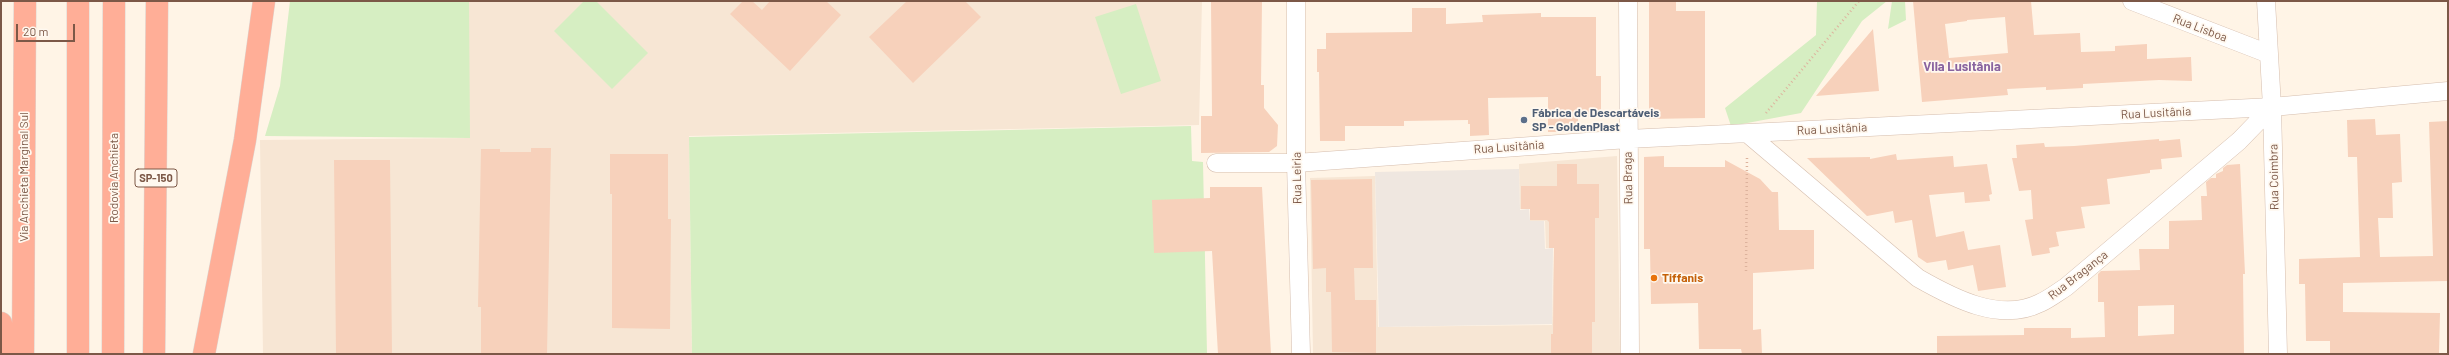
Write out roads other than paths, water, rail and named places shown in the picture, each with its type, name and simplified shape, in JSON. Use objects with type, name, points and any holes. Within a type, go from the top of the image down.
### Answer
[{"type":"highway","name":"Via Anchieta Marginal Sul","points":[[23,354],[25,1]]},
{"type":"highway","points":[[78,1],[78,354]]},
{"type":"highway","name":"Rodovia Anchieta","points":[[113,354],[114,1]]},
{"type":"highway","name":"SP-150","points":[[154,354],[157,1]]},
{"type":"highway","points":[[204,354],[245,140],[264,1]]},
{"type":"highway","points":[[1,323],[7,354]]},
{"type":"street","name":"Rua Leiria","points":[[1296,1],[1296,163],[1302,354]]},
{"type":"street","name":"Rua Braga","points":[[1628,1],[1630,354]]},
{"type":"street","name":"Rua Lisboa","points":[[2132,1],[2269,54]]},
{"type":"street","name":"Rua Coimbra","points":[[2266,1],[2272,107],[2278,354]]},
{"type":"street","name":"Rua Lusitânia","points":[[1216,163],[1296,163],[1628,139],[2272,107],[2448,91]]},
{"type":"street","name":"Rua Bragança","points":[[1748,134],[1918,278],[1944,293],[1972,304],[1997,310],[2016,309],[2039,304],[2066,287],[2239,141],[2272,107]]},
{"type":"place","name":"Fábrica de Descartáveis SP - GoldenPlast","points":[[1524,120]]},
{"type":"place","name":"Tiffanis","points":[[1654,278]]},
{"type":"district","name":"Vila Lusitânia","points":[[1962,67]]}]
